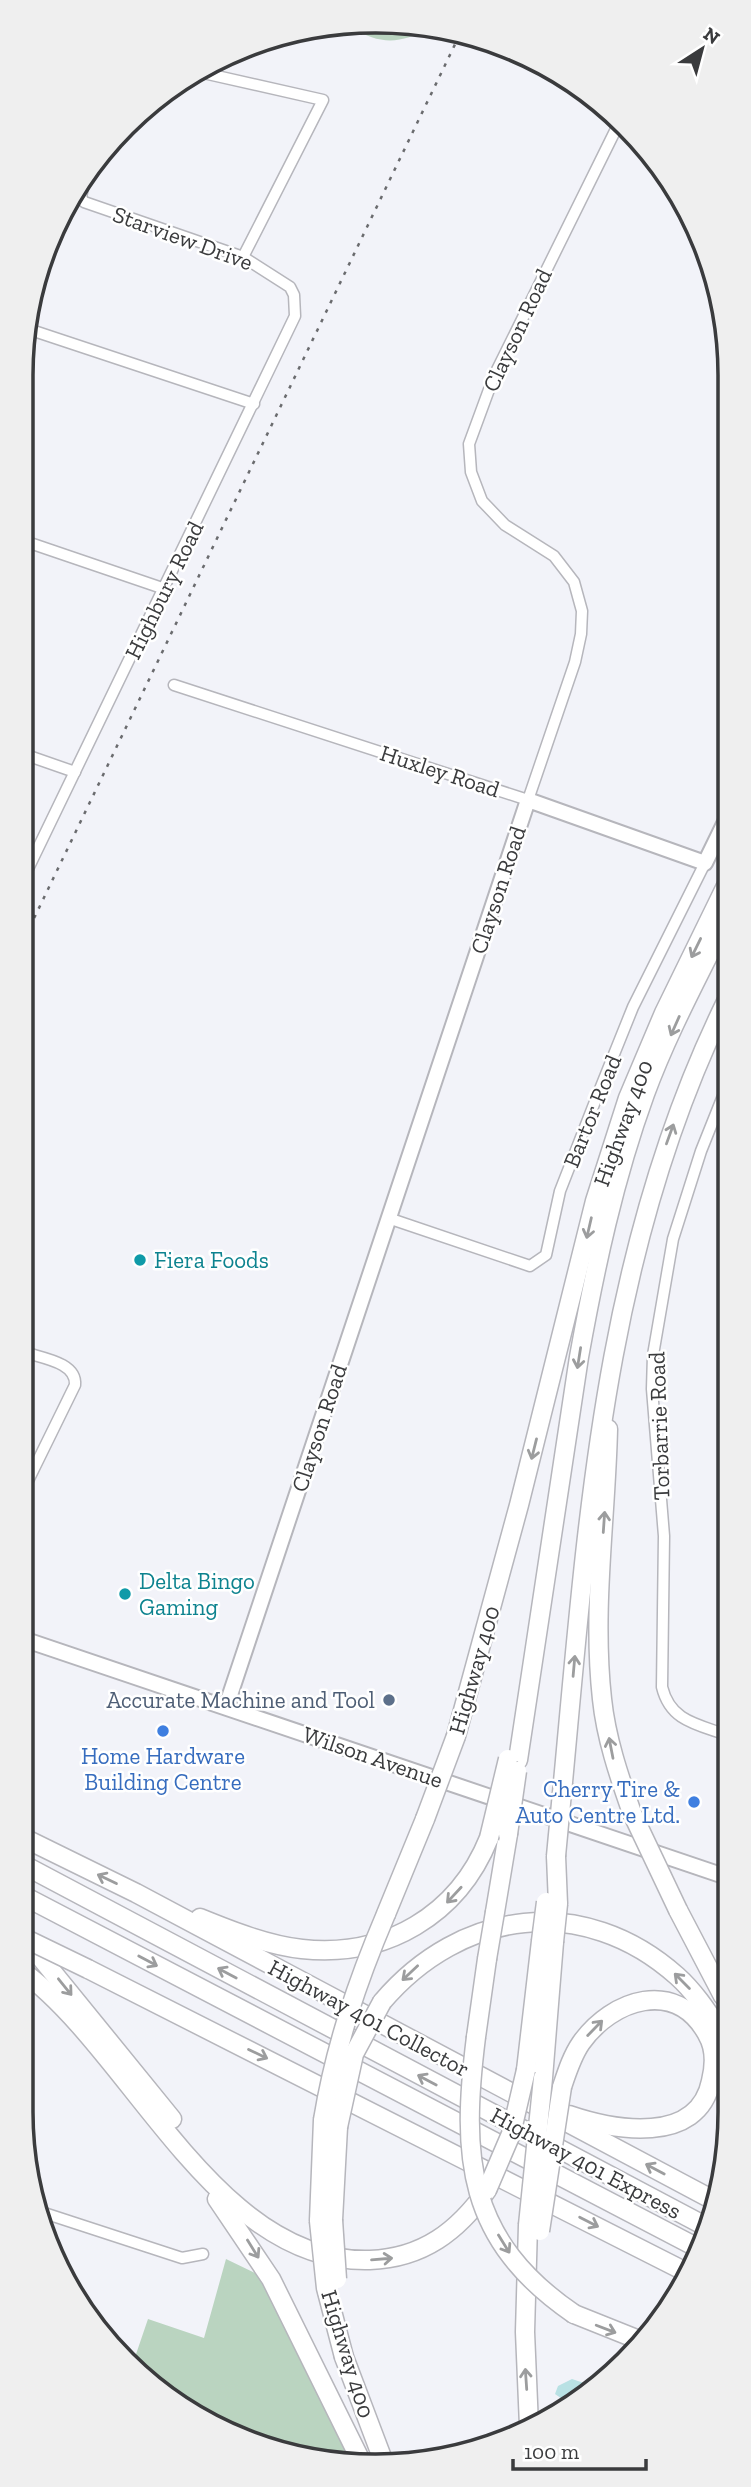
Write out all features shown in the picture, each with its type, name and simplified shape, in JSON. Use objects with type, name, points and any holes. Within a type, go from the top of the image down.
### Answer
[{"type":"highway","name":"Highway 400","points":[[381,2454],[347,2356],[326,2221],[337,2047],[347,2012],[456,1735],[506,1556],[599,1188],[628,1098],[664,1013],[718,902]]},
{"type":"highway","points":[[633,2337],[574,2314],[530,2280],[513,2259],[479,2194],[469,2153],[468,2124],[476,2037],[508,1834],[513,1760],[530,1622],[547,1550],[590,1291],[617,1184],[646,1093],[718,937]]},
{"type":"highway","name":"Highway 400","points":[[548,1942],[596,1446],[630,1272],[649,1199],[686,1092],[718,1020]]},
{"type":"highway","points":[[609,1383],[599,1625],[602,1699],[614,1762],[632,1813],[718,1986]]},
{"type":"highway","points":[[136,1893],[237,1932],[282,1945],[321,1950],[364,1947],[409,1931],[435,1914],[467,1880],[489,1838],[513,1760]]},
{"type":"highway","name":"Highway 401 Collector","points":[[33,1842],[136,1893],[707,2197]]},
{"type":"highway","name":"Highway 401 Express","points":[[33,1870],[700,2223]]},
{"type":"highway","name":"Highway 401 Express","points":[[33,1901],[691,2244]]},
{"type":"highway","points":[[331,2124],[354,2054],[383,2002],[428,1958],[463,1938],[522,1924],[571,1924],[610,1934],[655,1958],[701,2002],[718,2028]]},
{"type":"highway","points":[[33,1942],[679,2269]]},
{"type":"highway","points":[[534,2228],[548,1942]]},
{"type":"highway","points":[[33,1981],[61,2005],[154,2115],[243,2212],[273,2235],[314,2252],[362,2260],[411,2253],[450,2233],[488,2190],[511,2134],[526,2070],[548,1942]]},
{"type":"highway","points":[[33,1949],[228,2183],[270,2222],[314,2252]]},
{"type":"highway","points":[[507,2091],[608,2126],[631,2130],[659,2127],[681,2119],[701,2102],[710,2086],[713,2048],[702,2026],[683,2009],[670,2002],[637,2001],[619,2007],[596,2025],[580,2044],[562,2087],[534,2228],[525,2293],[529,2417]]},
{"type":"highway","points":[[154,2115],[257,2254],[357,2453]]},
{"type":"street","points":[[212,75],[323,100],[243,257]]},
{"type":"street","name":"Clayson Road","points":[[226,1707],[575,662],[581,634],[582,611],[574,582],[554,556],[514,532],[482,501],[471,472],[469,444],[494,376],[615,131]]},
{"type":"street","name":"Starview Drive","points":[[82,199],[84,202],[243,257],[284,282],[294,295],[295,304]]},
{"type":"street","name":"Highbury Road","points":[[33,859],[254,404],[291,325],[295,304]]},
{"type":"street","points":[[36,332],[254,404]]},
{"type":"street","points":[[33,544],[165,589]]},
{"type":"street","name":"Huxley Road","points":[[174,685],[528,800],[705,863]]},
{"type":"street","points":[[33,757],[75,772]]},
{"type":"street","name":"Bartor Road","points":[[388,1218],[530,1266],[546,1255],[560,1191],[633,1007],[718,836]]},
{"type":"street","name":"Torbarrie Road","points":[[718,1108],[701,1151],[673,1238],[653,1355],[652,1389],[664,1536],[662,1688],[670,1709],[677,1716],[718,1732]]},
{"type":"street","points":[[33,1355],[68,1368],[75,1378],[75,1385],[33,1471]]},
{"type":"street","name":"Wilson Avenue","points":[[33,1642],[718,1873]]},
{"type":"street","points":[[49,2214],[182,2258],[203,2255]]},
{"type":"green space","points":[[363,34],[413,35],[400,40],[381,40]]},
{"type":"green space","points":[[226,2259],[259,2275],[348,2453],[287,2442],[245,2428],[185,2396],[135,2356],[148,2319],[204,2338]]},
{"type":"water","points":[[572,2379],[584,2383],[562,2399],[555,2394],[558,2386]]},
{"type":"railway","points":[[33,920],[456,43]]},
{"type":"place","name":"Fiera Foods","points":[[140,1260]]},
{"type":"place","name":"Delta Bingo Gaming","points":[[125,1594]]},
{"type":"place","name":"Accurate Machine and Tool","points":[[389,1700]]},
{"type":"place","name":"Home Hardware Building Centre","points":[[163,1731]]},
{"type":"place","name":"Cherry Tire & Auto Centre Ltd.","points":[[694,1802]]}]
